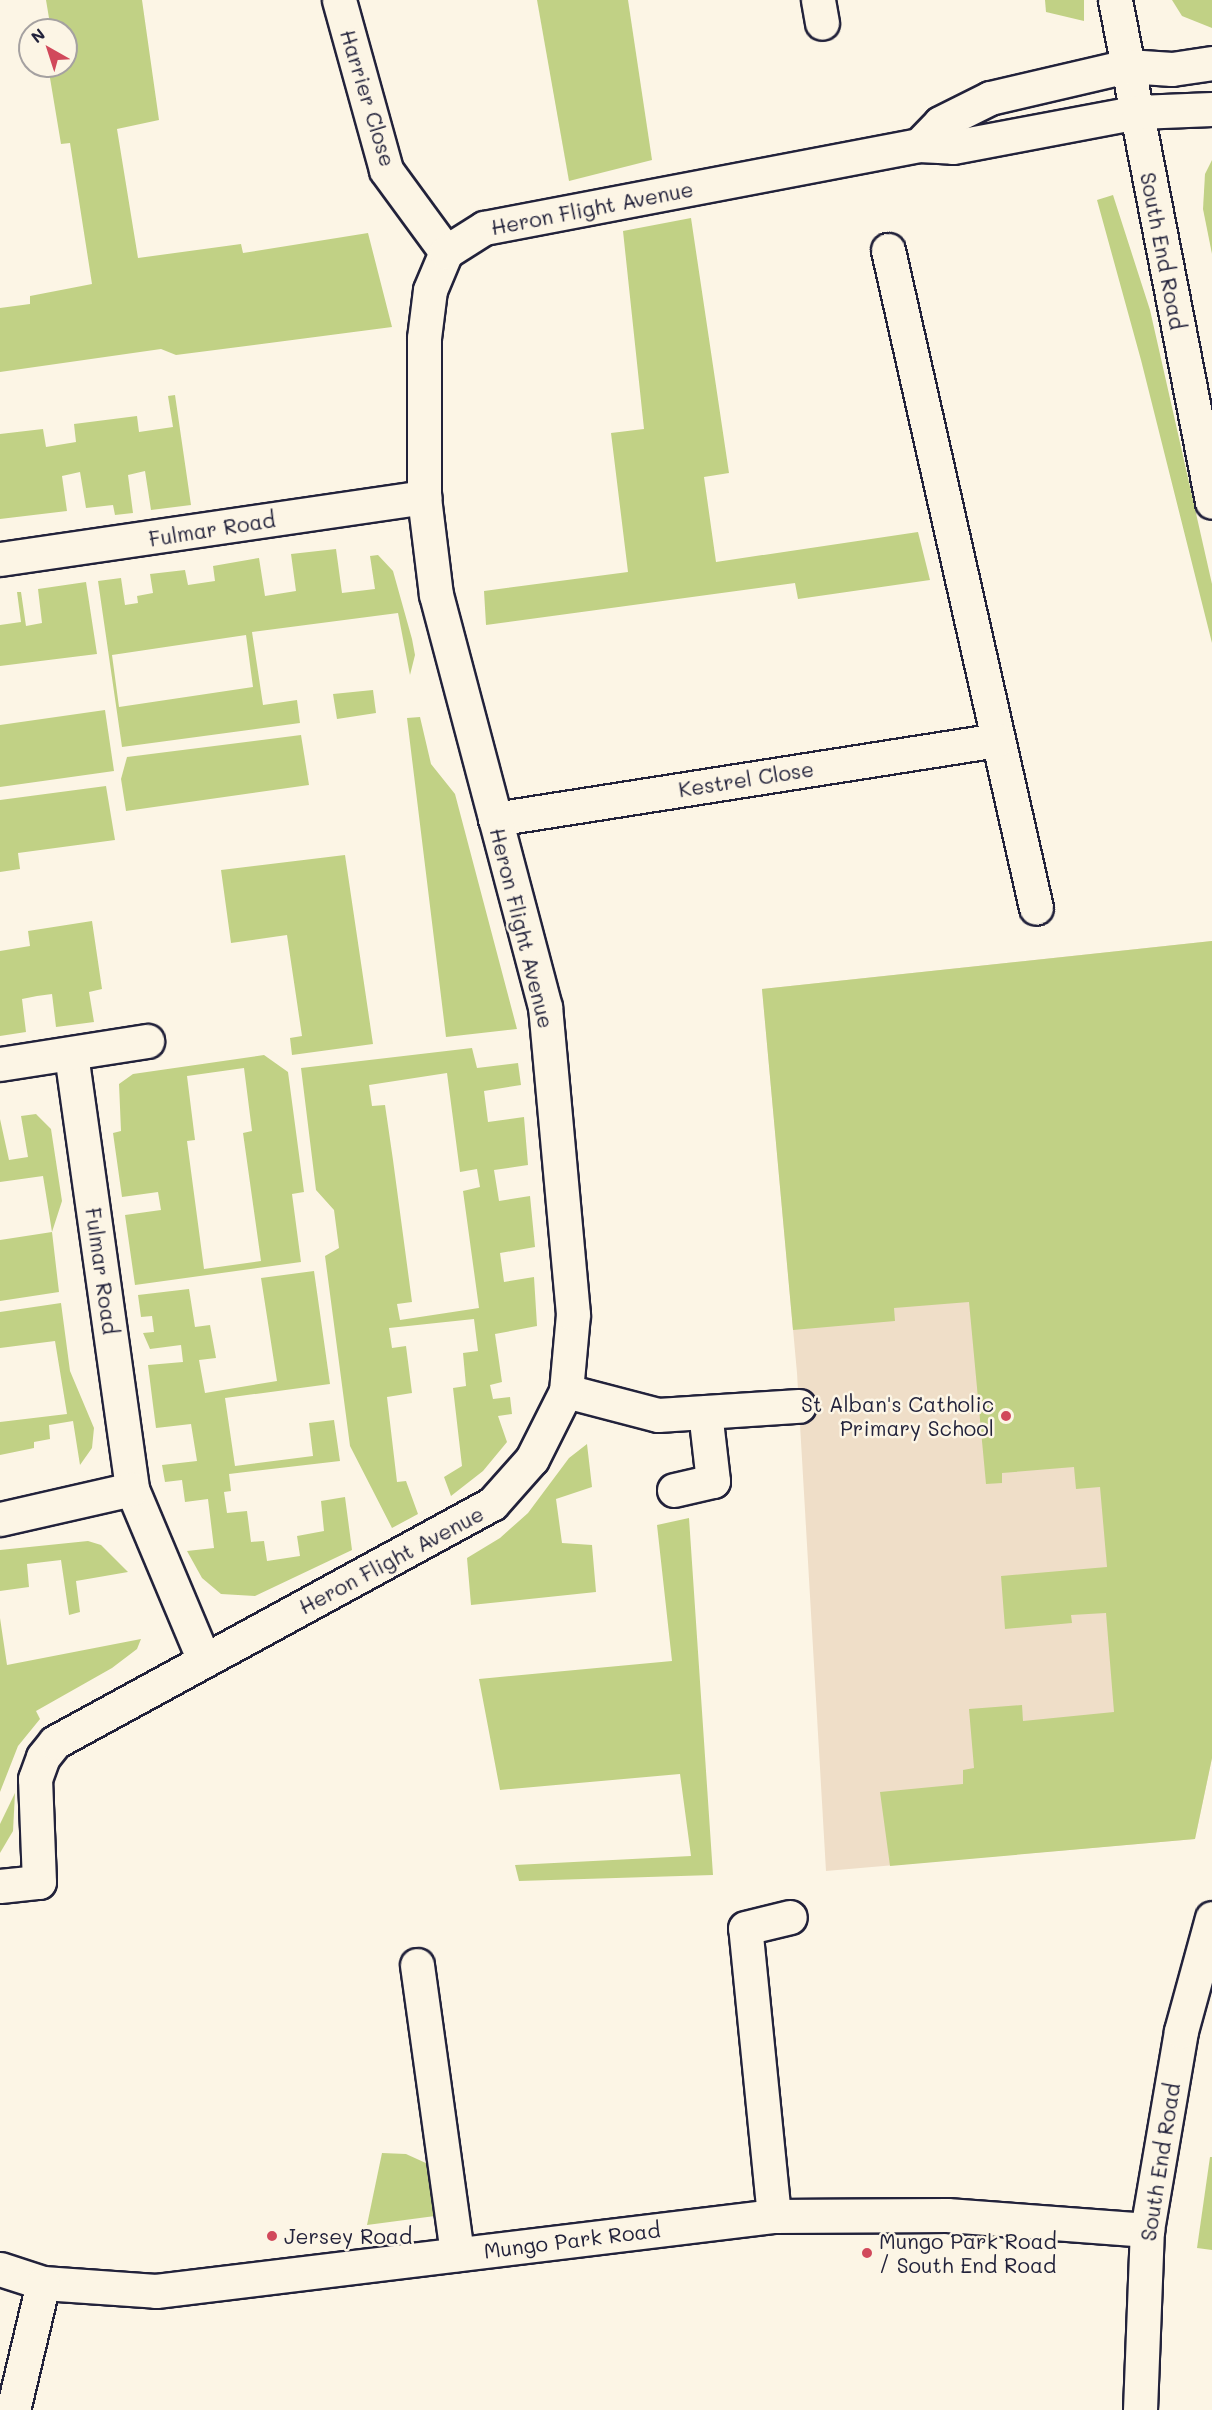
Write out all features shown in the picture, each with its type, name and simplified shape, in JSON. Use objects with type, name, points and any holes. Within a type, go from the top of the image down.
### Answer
[{"type":"street","name":"Harrier Close","points":[[339,0],[386,170],[446,252]]},
{"type":"street","name":"South End Road","points":[[1115,0],[1212,502]]},
{"type":"street","points":[[919,145],[940,123],[990,98],[1127,66],[1172,69],[1212,63]]},
{"type":"street","name":"Heron Flight Avenue","points":[[0,1886],[39,1882],[34,1779],[43,1757],[55,1742],[492,1504],[532,1459],[566,1391],[573,1314],[546,1007],[436,595],[424,497],[424,338],[430,290],[446,252],[484,228],[919,145],[953,147],[1138,112],[1212,109]]},
{"type":"street","points":[[888,250],[996,740],[1036,908]]},
{"type":"street","name":"Fulmar Road","points":[[0,559],[424,497]]},
{"type":"street","name":"Kestrel Close","points":[[495,819],[996,740]]},
{"type":"street","points":[[0,1064],[147,1041]]},
{"type":"street","name":"Fulmar Road","points":[[71,1054],[132,1489],[204,1660]]},
{"type":"street","points":[[566,1391],[658,1415],[799,1406]]},
{"type":"street","points":[[674,1490],[713,1481],[705,1412]]},
{"type":"street","points":[[0,1519],[132,1489]]},
{"type":"street","points":[[774,2216],[745,1928],[790,1917]]},
{"type":"street","name":"South End Road","points":[[1140,2410],[1147,2230],[1181,2031],[1212,1918]]},
{"type":"street","points":[[417,1965],[457,2254]]},
{"type":"street","name":"Mungo Park Road","points":[[0,2269],[43,2283],[156,2291],[774,2216],[947,2215],[1147,2230]]},
{"type":"street","points":[[13,2410],[43,2283]]},
{"type":"shaded area","name":"St Alban's Catholic Primary School","points":[[1212,941],[1212,1758],[1195,1839],[826,1871],[797,1373],[762,989]]},
{"type":"green space","points":[[46,0],[142,0],[159,120],[117,129],[138,258],[241,244],[243,253],[368,233],[392,327],[176,355],[161,349],[0,372],[0,308],[30,304],[30,296],[92,284],[70,143],[61,144],[50,78],[78,78],[78,18],[49,18]]},
{"type":"green space","points":[[537,0],[628,0],[652,160],[569,181]]},
{"type":"green space","points":[[1045,0],[1084,0],[1084,21],[1046,12]]},
{"type":"green space","points":[[1172,0],[1212,0],[1212,28],[1182,16]]},
{"type":"green space","points":[[1212,160],[1212,254],[1203,209],[1205,174]]},
{"type":"green space","points":[[1113,195],[1150,310],[1212,584],[1212,643],[1141,360],[1097,200]]},
{"type":"green space","points":[[691,218],[729,473],[704,477],[716,562],[918,532],[930,580],[798,599],[795,583],[486,625],[484,591],[628,572],[611,433],[644,429],[623,231]]},
{"type":"green space","points":[[175,395],[191,505],[151,510],[145,471],[128,475],[133,513],[115,515],[113,505],[86,508],[80,472],[62,476],[67,511],[0,519],[0,434],[43,429],[46,447],[76,442],[74,424],[137,416],[139,432],[173,427],[168,396]]},
{"type":"green space","points":[[336,549],[342,593],[375,589],[370,556],[378,555],[393,571],[412,639],[415,655],[410,675],[398,613],[252,632],[263,705],[297,700],[300,723],[122,747],[98,581],[121,578],[125,605],[138,603],[137,596],[153,593],[150,574],[185,570],[188,585],[215,581],[213,566],[259,558],[265,596],[296,591],[291,554]],"holes":[[[246,635],[253,687],[119,707],[112,655]]]},
{"type":"green space","points":[[86,582],[97,654],[0,666],[0,625],[21,622],[17,592],[21,592],[26,626],[42,623],[38,589]]},
{"type":"green space","points":[[373,690],[376,713],[337,719],[333,694]]},
{"type":"green space","points":[[105,710],[114,771],[0,787],[0,725]]},
{"type":"green space","points":[[420,717],[431,764],[455,794],[517,1029],[446,1037],[407,718]]},
{"type":"green space","points":[[301,735],[309,785],[126,811],[121,779],[127,757]]},
{"type":"green space","points":[[106,786],[115,840],[18,853],[20,869],[0,872],[0,800]]},
{"type":"green space","points":[[345,855],[373,1044],[292,1055],[290,1038],[302,1036],[287,935],[231,943],[221,870]]},
{"type":"green space","points":[[92,921],[102,989],[89,992],[94,1022],[56,1027],[52,994],[37,996],[22,999],[26,1032],[0,1036],[0,951],[30,946],[28,931]]},
{"type":"green space","name":"St Alban's Catholic Primary School","points":[[1212,941],[1212,1758],[1195,1839],[890,1866],[880,1792],[963,1784],[963,1770],[974,1768],[969,1709],[1022,1705],[1023,1721],[1114,1712],[1106,1613],[1071,1615],[1072,1623],[1005,1629],[1001,1576],[1107,1567],[1100,1487],[1076,1489],[1074,1467],[1002,1473],[1002,1483],[986,1484],[969,1302],[894,1308],[895,1321],[793,1330],[762,989]]},
{"type":"green space","points":[[472,1048],[477,1068],[518,1063],[521,1085],[484,1091],[488,1122],[524,1117],[528,1165],[494,1170],[499,1201],[530,1196],[535,1247],[500,1253],[504,1282],[534,1277],[537,1326],[495,1334],[502,1382],[490,1385],[493,1399],[510,1397],[512,1414],[498,1416],[507,1442],[483,1471],[451,1496],[444,1477],[462,1466],[453,1388],[466,1386],[463,1353],[478,1351],[474,1319],[389,1328],[392,1348],[406,1346],[412,1393],[387,1397],[397,1482],[406,1481],[418,1514],[392,1528],[350,1446],[325,1256],[339,1248],[334,1210],[316,1190],[301,1068]],"holes":[[[447,1073],[460,1172],[477,1169],[480,1187],[463,1191],[479,1308],[400,1320],[397,1304],[412,1302],[385,1105],[372,1106],[369,1085]]]},
{"type":"green space","points":[[264,1055],[288,1072],[304,1192],[292,1194],[301,1262],[135,1285],[125,1215],[161,1210],[158,1192],[122,1197],[113,1133],[121,1131],[119,1084],[133,1074]],"holes":[[[244,1068],[252,1131],[243,1133],[261,1261],[204,1269],[187,1141],[195,1140],[187,1076]]]},
{"type":"green space","points":[[36,1114],[51,1129],[62,1201],[52,1232],[43,1176],[0,1182],[0,1119],[9,1160],[28,1157],[21,1116]]},
{"type":"green space","points":[[52,1232],[59,1292],[0,1301],[0,1240]]},
{"type":"green space","points":[[314,1271],[330,1384],[225,1398],[235,1466],[313,1456],[309,1423],[334,1420],[340,1461],[229,1474],[231,1491],[224,1492],[227,1513],[247,1511],[251,1542],[264,1541],[267,1561],[300,1556],[297,1536],[324,1531],[321,1501],[345,1497],[352,1550],[255,1596],[221,1594],[202,1578],[187,1551],[214,1548],[208,1499],[185,1502],[182,1480],[165,1482],[162,1465],[197,1461],[191,1424],[156,1428],[148,1365],[183,1362],[181,1345],[150,1349],[143,1333],[154,1332],[152,1316],[141,1317],[138,1295],[189,1289],[195,1327],[210,1325],[216,1358],[199,1360],[205,1393],[277,1381],[261,1278]]},
{"type":"green space","points":[[61,1303],[70,1371],[94,1428],[92,1448],[80,1465],[73,1421],[49,1425],[50,1439],[34,1442],[34,1448],[0,1455],[0,1422],[67,1414],[55,1341],[0,1348],[0,1312]]},
{"type":"green space","points":[[587,1444],[592,1487],[556,1499],[562,1543],[592,1545],[596,1592],[471,1605],[467,1558],[500,1538],[528,1513],[569,1458]]},
{"type":"green space","points":[[689,1518],[713,1875],[519,1881],[515,1865],[691,1856],[680,1774],[500,1790],[479,1679],[672,1661],[657,1525]]},
{"type":"green space","points":[[88,1541],[101,1545],[128,1572],[76,1581],[80,1612],[69,1615],[61,1560],[27,1564],[29,1587],[0,1591],[0,1550]]},
{"type":"green space","points":[[0,1618],[7,1665],[141,1639],[137,1649],[112,1668],[36,1711],[40,1719],[18,1746],[0,1792]]},
{"type":"green space","points":[[15,1793],[13,1831],[0,1853],[0,1824]]},
{"type":"green space","points":[[382,2153],[406,2154],[428,2164],[435,2216],[367,2225]]},
{"type":"green space","points":[[1210,2157],[1212,2157],[1212,2250],[1197,2248]]},
{"type":"place","name":"St Alban's Catholic Primary School","points":[[1006,1416]]},
{"type":"place","name":"Jersey Road","points":[[272,2236]]},
{"type":"place","name":"Mungo Park Road / South End Road","points":[[867,2253]]}]
